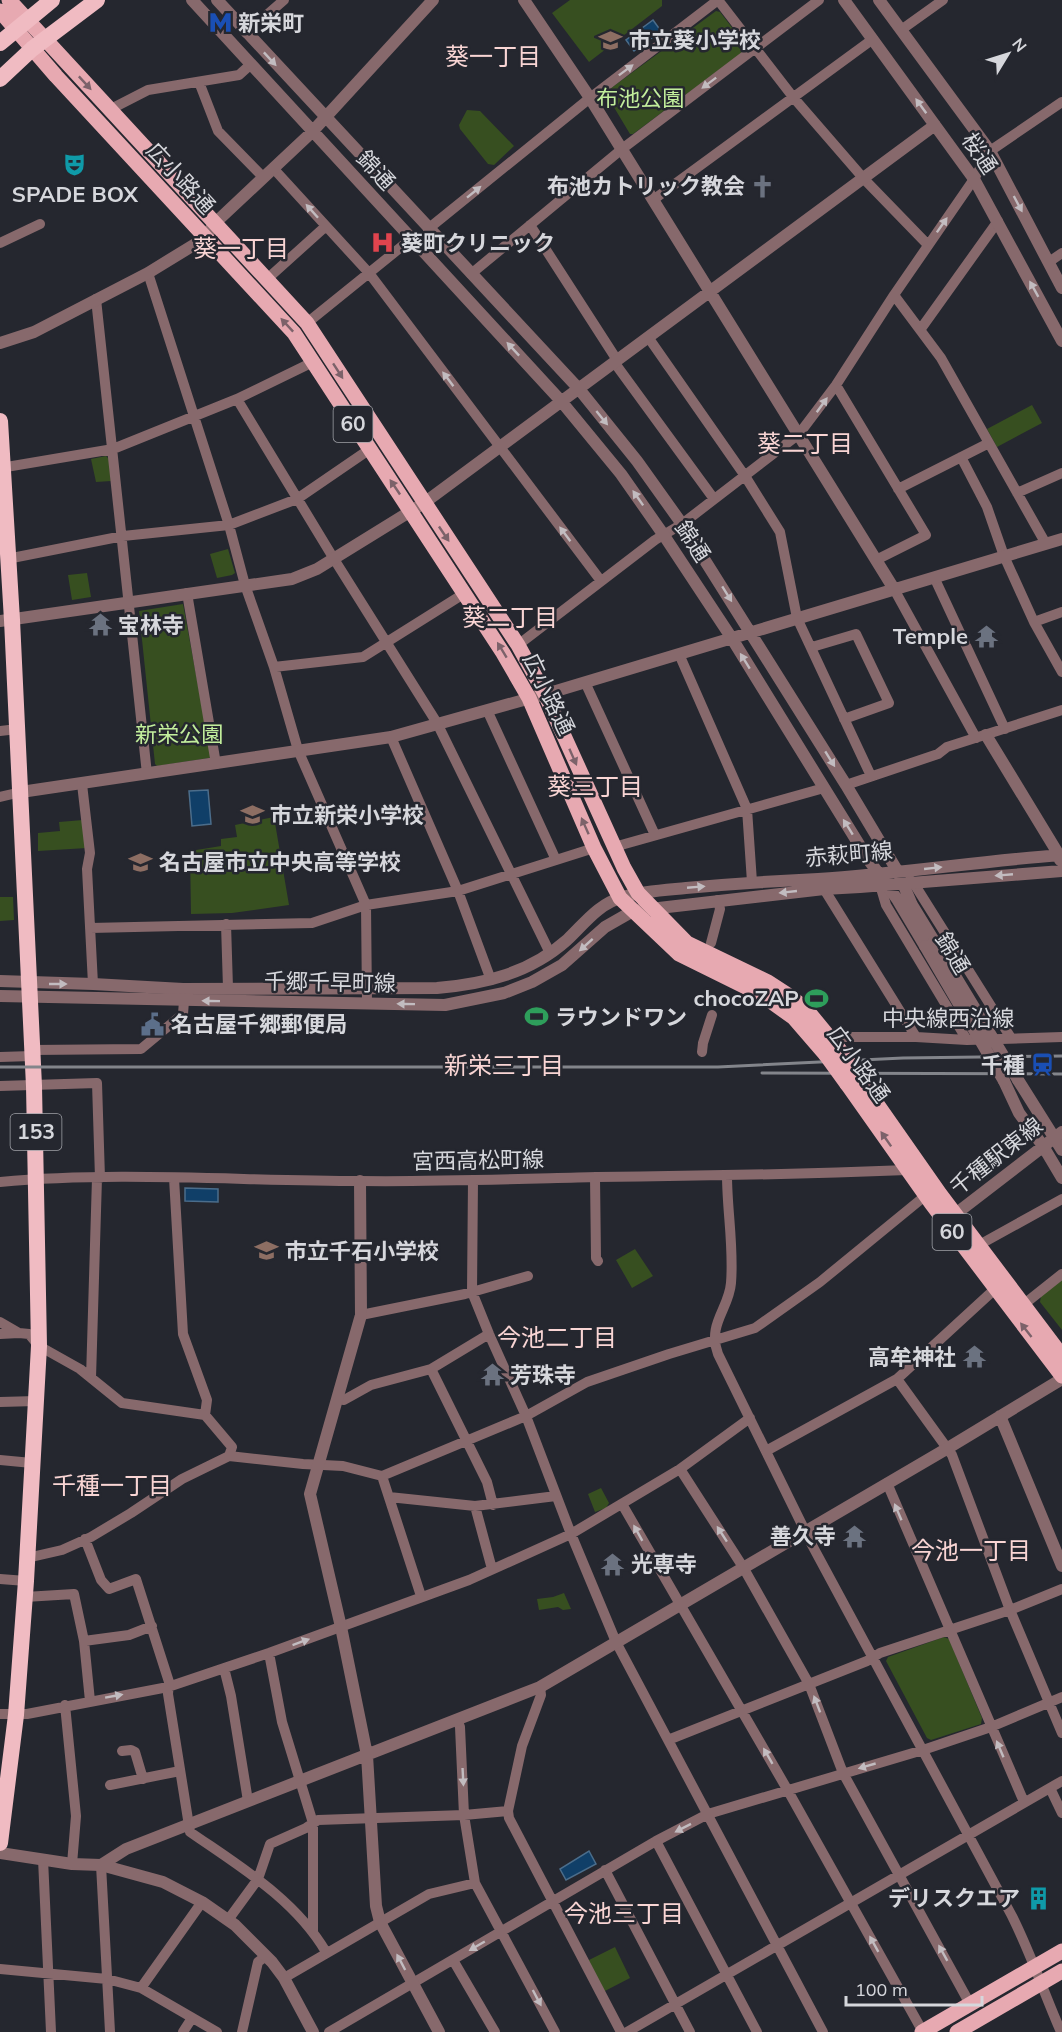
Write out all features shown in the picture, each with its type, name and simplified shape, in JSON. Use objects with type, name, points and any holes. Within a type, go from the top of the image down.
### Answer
[{"type":"highway","points":[[0,43],[52,0]]},
{"type":"highway","points":[[0,79],[39,44],[97,0]]},
{"type":"highway","name":"153","points":[[0,421],[7,559],[6,620],[21,792],[29,991],[28,1086],[43,1178],[39,1346],[26,1589],[8,1715],[0,1843]]},
{"type":"main road","name":"広小路通","points":[[9,0],[21,24],[206,238],[294,333],[370,449],[417,507],[518,645],[545,694],[614,847],[638,893],[687,943],[768,982],[788,995],[806,1009],[834,1041],[995,1289],[1062,1378]]},
{"type":"main road","name":"広小路通","points":[[0,11],[21,24]]},
{"type":"main road","name":"広小路通","points":[[39,44],[110,110],[307,323],[529,698],[594,848],[620,898],[679,954],[762,995],[794,1018],[847,1084],[925,1196],[979,1245],[1062,1356]]},
{"type":"main road","points":[[957,2032],[1038,1975],[1062,1951]]},
{"type":"main road","points":[[923,2032],[970,2004],[1038,1975],[1062,1971]]},
{"type":"street","name":"錦通","points":[[192,0],[561,401],[621,474],[730,638],[881,881],[930,944],[1018,1080],[1058,1134],[1062,1150]]},
{"type":"street","name":"錦通","points":[[217,0],[579,389],[637,460],[682,524],[752,633],[905,879],[912,904],[930,944],[1019,1113],[1062,1178]]},
{"type":"street","points":[[246,33],[284,0]]},
{"type":"street","points":[[524,0],[590,98],[800,434],[981,736],[1061,855],[1062,870]]},
{"type":"street","points":[[428,229],[590,98],[718,0],[793,97],[864,179],[928,245]]},
{"type":"street","points":[[471,274],[622,149],[819,0]]},
{"type":"street","name":"桜通","points":[[844,0],[974,179],[1062,341]]},
{"type":"street","name":"桜通","points":[[879,0],[990,151],[1062,288]]},
{"type":"street","points":[[901,30],[943,0]]},
{"type":"street","points":[[0,343],[34,332],[148,273],[206,238],[214,224],[312,132],[428,2]]},
{"type":"street","points":[[653,200],[873,39]]},
{"type":"street","points":[[110,110],[148,90],[239,75],[250,65]]},
{"type":"street","points":[[199,82],[218,131],[263,177]]},
{"type":"street","points":[[518,645],[663,534],[682,524],[800,434],[836,385],[894,295],[974,179],[990,151],[1062,102]]},
{"type":"street","points":[[6,620],[292,579],[317,569],[417,507],[935,125]]},
{"type":"street","points":[[273,168],[369,273],[601,581]]},
{"type":"street","points":[[920,330],[998,221]]},
{"type":"street","points":[[0,243],[40,224]]},
{"type":"street","points":[[530,225],[616,361],[714,499]]},
{"type":"street","points":[[266,280],[326,226]]},
{"type":"street","points":[[307,323],[411,239]]},
{"type":"street","points":[[1049,262],[1062,254]]},
{"type":"street","points":[[148,273],[229,525],[245,585],[274,667],[298,750],[366,905],[367,1003]]},
{"type":"street","points":[[894,295],[941,357],[1046,544]]},
{"type":"street","points":[[96,299],[147,774]]},
{"type":"street","points":[[648,337],[745,476],[780,532],[797,618],[871,776]]},
{"type":"street","points":[[1,468],[113,449],[237,399],[313,362]]},
{"type":"street","points":[[836,385],[926,535],[876,560]]},
{"type":"street","points":[[237,399],[437,723],[550,952]]},
{"type":"street","points":[[898,489],[989,443]]},
{"type":"street","points":[[7,559],[123,536],[229,525],[297,499],[370,449]]},
{"type":"street","points":[[961,458],[987,507],[1004,556],[1034,622],[1062,672]]},
{"type":"street","points":[[1017,493],[1062,473]]},
{"type":"street","points":[[1,796],[391,736],[545,694],[1062,539]]},
{"type":"street","points":[[934,577],[1005,729]]},
{"type":"street","points":[[187,593],[216,764]]},
{"type":"street","points":[[274,667],[363,657],[465,593]]},
{"type":"street","points":[[1034,622],[1062,612]]},
{"type":"street","points":[[812,647],[856,634],[889,703],[844,718]]},
{"type":"street","points":[[679,654],[747,809],[752,882]]},
{"type":"street","points":[[585,682],[655,835]]},
{"type":"street","points":[[487,710],[556,860]]},
{"type":"street","points":[[846,785],[938,754],[947,747],[1062,710]]},
{"type":"street","points":[[0,730],[17,729]]},
{"type":"street","points":[[391,736],[458,891],[491,980]]},
{"type":"street","points":[[82,784],[90,853],[87,869],[93,984]]},
{"type":"street","points":[[614,847],[824,788]]},
{"type":"street","points":[[90,928],[312,923],[366,905],[458,891],[594,848]]},
{"type":"street","name":"赤萩町線","points":[[905,879],[1061,855]]},
{"type":"street","name":"赤萩町線","points":[[633,911],[881,881],[1062,870]]},
{"type":"street","points":[[905,879],[1011,1038]]},
{"type":"street","points":[[881,881],[886,905],[967,1040]]},
{"type":"street","name":"赤萩町線","points":[[620,898],[638,893],[752,882],[881,881]]},
{"type":"street","points":[[824,889],[916,1037]]},
{"type":"street","name":"千郷千早町線","points":[[0,996],[93,984],[183,989],[465,986],[510,975],[531,965],[566,940],[594,912],[606,903],[620,898]]},
{"type":"street","points":[[711,943],[720,909],[718,900]]},
{"type":"street","name":"千郷千早町線","points":[[0,981],[29,991],[184,1001],[445,1005],[504,993],[532,982],[562,965],[605,927],[633,911]]},
{"type":"street","points":[[226,924],[228,988]]},
{"type":"street","points":[[0,1057],[141,1049],[183,1014],[184,1001]]},
{"type":"street","points":[[702,1052],[712,1015]]},
{"type":"street","name":"中央線西沿線","points":[[834,1041],[843,1037],[967,1040],[1062,1037]]},
{"type":"street","points":[[0,1086],[97,1083],[98,1178],[91,1378]]},
{"type":"street","name":"千種駅東線","points":[[950,1218],[1058,1134]]},
{"type":"street","name":"宮西高松町線","points":[[0,1182],[43,1178],[174,1178],[360,1182],[907,1170]]},
{"type":"street","points":[[727,1175],[731,1284],[714,1341],[805,1532],[1012,1916],[1061,2032]]},
{"type":"street","points":[[174,1178],[183,1334],[207,1400],[205,1415]]},
{"type":"street","points":[[594,1178],[596,1258],[598,1262]]},
{"type":"street","points":[[473,1180],[472,1292],[526,1416],[571,1534],[616,1642],[823,2032]]},
{"type":"street","points":[[360,1182],[361,1315],[310,1494],[341,1627],[367,1755],[376,1905],[380,1922],[439,2032]]},
{"type":"street","points":[[27,1558],[62,1550],[85,1539],[131,1513],[182,1479],[229,1456],[343,1466],[382,1476],[526,1416],[601,1376],[754,1328],[820,1282],[925,1196]]},
{"type":"street","points":[[979,1245],[1062,1199]]},
{"type":"street","points":[[1023,1305],[1062,1274]]},
{"type":"street","points":[[361,1315],[472,1292],[528,1276]]},
{"type":"street","points":[[766,1451],[897,1379],[995,1289]]},
{"type":"street","points":[[0,1322],[19,1333]]},
{"type":"street","points":[[0,1335],[29,1334],[39,1346],[80,1369],[122,1403],[205,1415],[232,1448],[229,1456]]},
{"type":"street","points":[[338,1399],[344,1400],[371,1385],[430,1369],[489,1334]]},
{"type":"street","points":[[430,1369],[487,1482],[493,1505]]},
{"type":"street","points":[[101,1865],[126,1848],[540,1687],[678,1604],[948,1448],[1062,1378]]},
{"type":"street","points":[[897,1379],[948,1448],[1010,1610],[1062,1733]]},
{"type":"street","points":[[0,1402],[36,1401]]},
{"type":"street","points":[[1000,1416],[1062,1566]]},
{"type":"street","points":[[8,1715],[27,1714],[168,1687],[469,1580],[571,1534],[680,1469],[750,1418]]},
{"type":"street","points":[[0,1460],[32,1463]]},
{"type":"street","points":[[680,1469],[742,1567],[809,1684],[843,1773],[970,2004]]},
{"type":"street","points":[[382,1476],[422,1596]]},
{"type":"street","points":[[887,1483],[1024,1802]]},
{"type":"street","points":[[389,1497],[475,1506],[556,1496]]},
{"type":"street","points":[[622,1504],[852,1903],[923,2032]]},
{"type":"street","points":[[475,1506],[492,1569]]},
{"type":"street","points":[[85,1539],[101,1580],[108,1589],[136,1579],[169,1682],[187,1825],[190,1832],[258,1879],[295,1911],[313,1931],[326,1952]]},
{"type":"street","points":[[0,1579],[26,1589],[74,1594],[84,1641],[90,1701]]},
{"type":"street","points":[[668,1740],[880,1653],[1010,1610],[1062,1589]]},
{"type":"street","points":[[84,1641],[129,1635],[152,1626]]},
{"type":"street","points":[[269,1653],[282,1722],[313,1823],[313,1931]]},
{"type":"street","points":[[224,1668],[231,1696],[248,1801]]},
{"type":"street","points":[[540,1687],[541,1695],[522,1746],[508,1811],[509,1818],[621,2032]]},
{"type":"street","points":[[329,2032],[605,1870],[708,1814],[923,1750],[991,1727],[1062,1697]]},
{"type":"street","points":[[65,1706],[76,1816],[72,1864]]},
{"type":"street","points":[[457,1719],[460,1727],[465,1815],[475,1883],[555,2032]]},
{"type":"street","points":[[122,1751],[135,1752],[143,1779]]},
{"type":"street","points":[[110,1785],[180,1771]]},
{"type":"street","points":[[627,2032],[1062,1781]]},
{"type":"street","points":[[1050,1788],[1062,1813]]},
{"type":"street","points":[[228,1920],[258,1879],[270,1844],[318,1820],[465,1815],[508,1811]]},
{"type":"street","points":[[656,1841],[757,2032]]},
{"type":"street","points":[[0,1853],[72,1864],[101,1865],[162,1882],[202,1902],[228,1920],[266,1956],[284,1978],[313,2032]]},
{"type":"street","points":[[43,1859],[51,2032]]},
{"type":"street","points":[[101,1865],[110,2032]]},
{"type":"street","points":[[605,1870],[690,2032]]},
{"type":"street","points":[[284,1978],[429,1894],[475,1883]]},
{"type":"street","points":[[141,1988],[202,1902]]},
{"type":"street","points":[[242,2032],[258,1962],[266,1956]]},
{"type":"street","points":[[453,1960],[495,2032]]},
{"type":"street","points":[[0,1969],[107,1979],[141,1988],[217,2032]]},
{"type":"street","points":[[183,2032],[192,2018]]},
{"type":"green space","points":[[570,0],[662,0],[662,6],[589,62],[552,13]]},
{"type":"green space","name":"布池公園","points":[[716,11],[720,12],[747,49],[630,134],[606,94],[607,91]]},
{"type":"green space","points":[[467,110],[480,111],[514,146],[494,165],[488,164],[460,129],[459,125]]},
{"type":"green space","points":[[1032,405],[1042,423],[997,447],[987,429]]},
{"type":"green space","points":[[106,456],[109,459],[111,481],[96,482],[91,459]]},
{"type":"green space","points":[[228,549],[235,573],[217,578],[210,554]]},
{"type":"green space","points":[[87,573],[91,597],[72,600],[68,575]]},
{"type":"green space","name":"新栄公園","points":[[183,604],[211,756],[157,766],[139,611]]},
{"type":"green space","points":[[274,817],[289,905],[232,913],[191,914],[190,851],[221,846],[221,839],[237,837],[235,825]]},
{"type":"green space","points":[[83,820],[87,848],[38,851],[38,833],[60,831],[59,822]]},
{"type":"green space","points":[[0,897],[13,897],[14,920],[0,921]]},
{"type":"green space","points":[[635,1249],[653,1276],[632,1288],[616,1260]]},
{"type":"green space","points":[[1062,1280],[1062,1330],[1040,1302],[1041,1296]]},
{"type":"green space","points":[[601,1488],[609,1503],[606,1508],[595,1512],[588,1494]]},
{"type":"green space","points":[[564,1593],[571,1609],[563,1610],[558,1607],[539,1610],[537,1599]]},
{"type":"green space","points":[[944,1637],[949,1639],[982,1718],[981,1724],[931,1740],[927,1738],[886,1661],[888,1657]]},
{"type":"green space","points":[[615,1947],[630,1978],[603,1992],[587,1961]]},
{"type":"water","points":[[653,20],[661,31],[634,51],[626,40]]},
{"type":"water","points":[[208,790],[211,824],[192,826],[189,791]]},
{"type":"water","points":[[185,1188],[218,1189],[218,1202],[185,1201]]},
{"type":"water","points":[[589,1851],[596,1864],[566,1880],[560,1869]]},
{"type":"railway","points":[[0,1067],[718,1067],[903,1058],[1062,1056]]},
{"type":"railway","points":[[762,1073],[1062,1074]]},
{"type":"place","name":"新栄町","points":[[220,23]]},
{"type":"place","name":"市立葵小学校","points":[[611,40]]},
{"type":"place","name":"SPADE BOX","points":[[75,165]]},
{"type":"place","name":"布池カトリック教会","points":[[763,186]]},
{"type":"place","name":"葵町クリニック","points":[[383,243]]},
{"type":"place","name":"宝林寺","points":[[100,625]]},
{"type":"place","name":"Temple","points":[[986,636]]},
{"type":"place","name":"市立新栄小学校","points":[[252,815]]},
{"type":"place","name":"名古屋市立中央高等学校","points":[[141,862]]},
{"type":"place","name":"chocoZAP","points":[[817,998]]},
{"type":"place","name":"ラウンドワン","points":[[537,1017]]},
{"type":"place","name":"名古屋千郷郵便局","points":[[153,1024]]},
{"type":"place","name":"千種","points":[[1043,1065]]},
{"type":"place","name":"市立千石小学校","points":[[267,1251]]},
{"type":"place","name":"高牟神社","points":[[974,1357]]},
{"type":"place","name":"芳珠寺","points":[[492,1375]]},
{"type":"place","name":"善久寺","points":[[854,1536]]},
{"type":"place","name":"光専寺","points":[[613,1564]]},
{"type":"place","name":"デリスクエア","points":[[1038,1898]]},
{"type":"district","name":"葵一丁目","points":[[493,57]]},
{"type":"district","name":"葵一丁目","points":[[241,249]]},
{"type":"district","name":"葵二丁目","points":[[805,444]]},
{"type":"district","name":"葵二丁目","points":[[510,618]]},
{"type":"district","name":"葵三丁目","points":[[595,787]]},
{"type":"district","name":"新栄三丁目","points":[[504,1066]]},
{"type":"district","name":"今池二丁目","points":[[557,1338]]},
{"type":"district","name":"千種一丁目","points":[[112,1486]]},
{"type":"district","name":"今池一丁目","points":[[971,1551]]},
{"type":"district","name":"今池三丁目","points":[[624,1914]]}]
